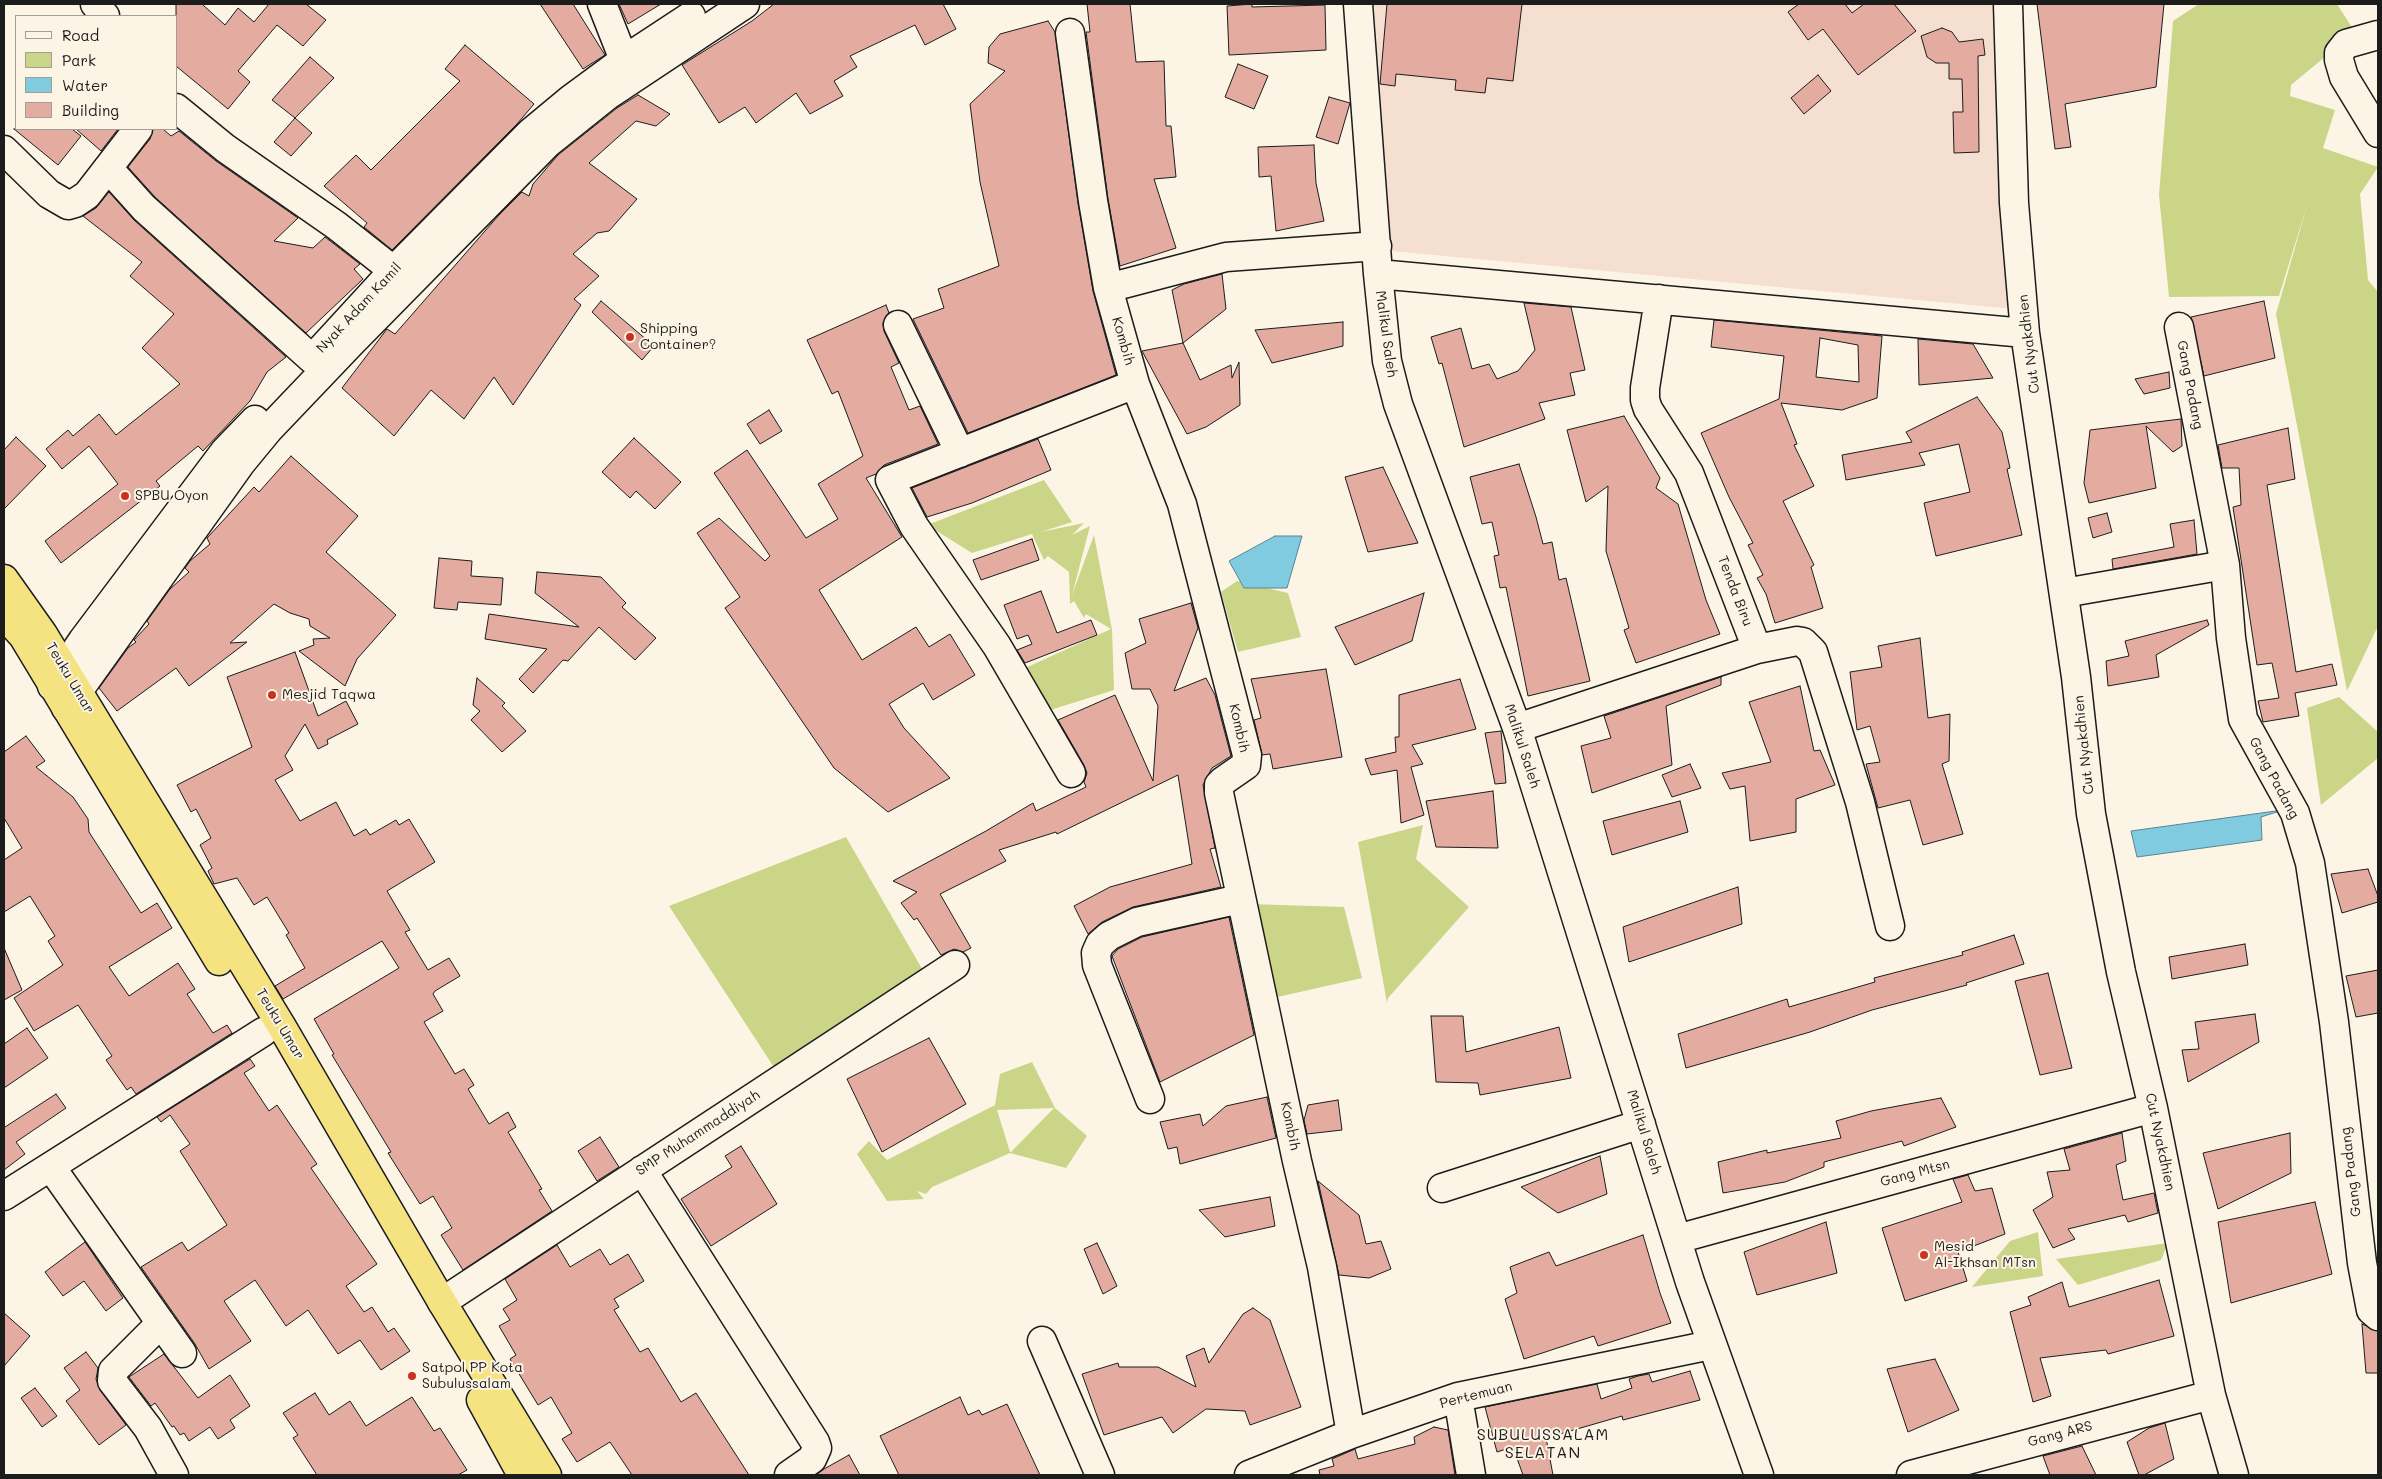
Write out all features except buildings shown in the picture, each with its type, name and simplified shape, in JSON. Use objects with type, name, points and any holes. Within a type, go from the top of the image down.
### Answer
[{"type":"highway","name":"Teuku Umar","points":[[5,583],[43,634],[65,688],[282,1027],[442,1302],[547,1475]]},
{"type":"highway","points":[[4,615],[65,688],[263,1032],[451,1346],[522,1475]]},
{"type":"street","points":[[95,4],[104,15]]},
{"type":"street","points":[[602,4],[624,60]]},
{"type":"street","name":"Nyak Adam Kamil","points":[[65,688],[225,451],[312,359],[402,277],[530,133],[571,99],[624,60],[709,4]]},
{"type":"street","points":[[65,688],[241,463],[402,277],[548,143],[608,95],[744,4]]},
{"type":"street","name":"Malikul Saleh","points":[[1358,4],[1378,274],[1387,362],[1398,404],[1517,728],[1711,1344],[1759,1475]]},
{"type":"street","name":"Cut Nyakdhien","points":[[2008,4],[2014,203],[2025,333],[2076,677],[2091,814],[2121,972],[2153,1108],[2211,1395],[2234,1475]]},
{"type":"street","name":"Kombih","points":[[1070,33],[1093,201],[1108,288],[1135,384],[1182,504],[1247,756],[1246,765],[1223,780],[1219,785],[1240,899],[1322,1267],[1352,1434]]},
{"type":"street","points":[[2378,35],[2346,44],[2339,52],[2339,60],[2344,77],[2378,134]]},
{"type":"street","points":[[178,110],[225,148],[337,226],[402,277]]},
{"type":"street","points":[[4,150],[49,194],[68,205],[76,203],[87,195],[137,130]]},
{"type":"street","points":[[108,168],[144,208],[312,359]]},
{"type":"street","points":[[1108,288],[1226,257],[1377,246]]},
{"type":"street","points":[[1378,274],[2025,333]]},
{"type":"street","name":"Tenda Biru","points":[[1659,299],[1645,388],[1645,400],[1648,409],[1689,473],[1757,649]]},
{"type":"street","points":[[898,325],[960,453]]},
{"type":"street","name":"Gang Padang","points":[[2179,327],[2224,565],[2231,638],[2243,719],[2292,806],[2303,834],[2310,863],[2334,1022],[2362,1263],[2371,1310],[2378,1316]]},
{"type":"street","points":[[1071,773],[997,646],[914,526],[890,480],[1135,384]]},
{"type":"street","points":[[2064,593],[2224,565]]},
{"type":"street","points":[[1517,728],[1757,649],[1797,641],[1803,642],[1814,652],[1860,802],[1890,926]]},
{"type":"street","points":[[1150,1099],[1097,965],[1096,953],[1100,944],[1109,936],[1137,922],[1240,899]]},
{"type":"street","name":"SMP Muhammaddiyah","points":[[442,1302],[955,965]]},
{"type":"street","points":[[4,1196],[263,1032]]},
{"type":"street","name":"Gang Mtsn","points":[[1677,1239],[2153,1108]]},
{"type":"street","points":[[1442,1188],[1641,1124]]},
{"type":"street","points":[[50,1167],[182,1353]]},
{"type":"street","points":[[642,1170],[815,1442],[817,1448],[812,1459],[789,1475]]},
{"type":"street","points":[[161,1323],[113,1371],[112,1381],[148,1428],[174,1475]]},
{"type":"street","points":[[1042,1340],[1100,1475]]},
{"type":"street","name":"Pertemuan","points":[[1250,1475],[1352,1434],[1458,1397],[1711,1344]]},
{"type":"street","name":"Gang ARS","points":[[1911,1475],[2211,1395]]},
{"type":"street","points":[[1458,1397],[1471,1475]]},
{"type":"shaded area","points":[[1374,4],[1999,4],[2014,309],[1391,251]]},
{"type":"green space","points":[[2199,4],[2337,4],[2355,32],[2291,85],[2290,96],[2335,110],[2323,148],[2378,167],[2360,194],[2368,280],[2378,292],[2378,626],[2347,691],[2276,314],[2308,202],[2279,296],[2169,297],[2159,195],[2173,21]]},
{"type":"green space","points":[[1044,480],[1072,522],[1041,532],[1084,523],[1072,535],[1090,526],[1072,595],[1094,535],[1112,630],[1114,690],[1044,712],[1023,669],[1111,629],[1086,614],[1084,618],[1074,601],[1070,604],[1069,572],[1048,556],[1044,560],[1032,534],[972,553],[927,525]]},
{"type":"green space","points":[[1237,581],[1288,593],[1301,637],[1238,652],[1221,592]]},
{"type":"green space","points":[[2339,697],[2378,732],[2378,758],[2321,805],[2307,708]]},
{"type":"green space","points":[[1423,825],[1416,859],[1469,907],[1388,998],[1387,1003],[1358,842]]},
{"type":"green space","points":[[846,837],[925,974],[777,1072],[669,906]]},
{"type":"green space","points":[[1249,904],[1344,907],[1362,978],[1273,998]]},
{"type":"green space","points":[[1032,1062],[1055,1108],[1087,1136],[1066,1168],[1010,1153],[932,1187],[926,1194],[917,1191],[924,1199],[887,1201],[857,1154],[869,1141],[887,1160],[995,1105],[1000,1074]],"holes":[[[1054,1108],[1011,1152],[997,1110]]]},
{"type":"green space","points":[[2038,1232],[2043,1276],[1972,1287],[2010,1241]]},
{"type":"green space","points":[[2168,1243],[2161,1260],[2078,1285],[2056,1259]]},
{"type":"water","points":[[1275,536],[1302,536],[1287,588],[1244,588],[1229,561]]},
{"type":"water","points":[[2283,810],[2261,817],[2262,840],[2137,857],[2131,831]]},
{"type":"place","name":"Shipping Container?","points":[[630,337]]},
{"type":"place","name":"SPBU Oyon","points":[[125,496]]},
{"type":"place","name":"Mesjid Taqwa","points":[[272,695]]},
{"type":"place","name":"Mesid Al-Ikhsan MTsn","points":[[1924,1255]]},
{"type":"place","name":"Satpol PP Kota Subulussalam","points":[[412,1376]]},
{"type":"district","name":"SUBULUSSALAM SELATAN","points":[[1543,1444]]}]
